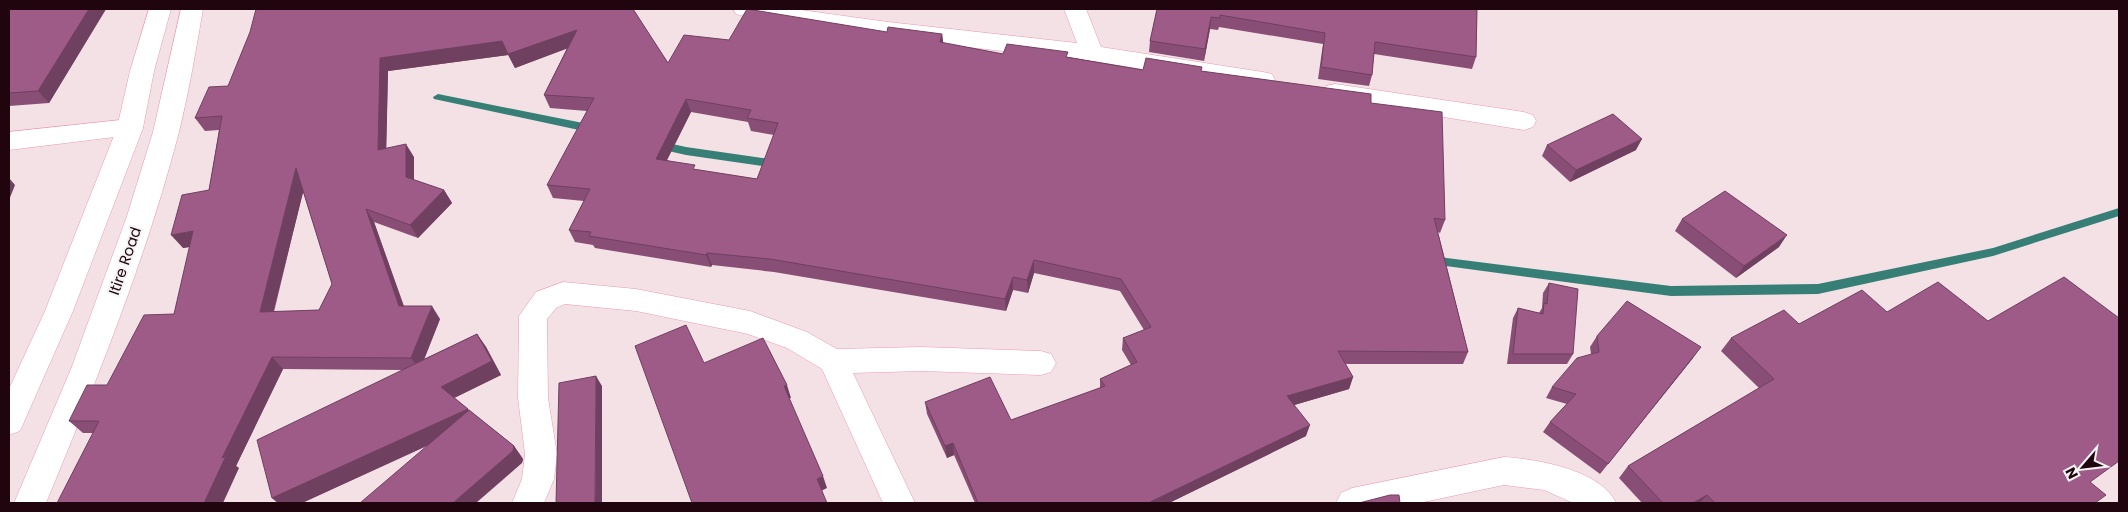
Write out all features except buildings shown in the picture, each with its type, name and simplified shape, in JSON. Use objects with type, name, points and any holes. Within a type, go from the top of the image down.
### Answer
[{"type":"street","points":[[9,422],[59,311],[130,128],[142,72],[160,9]]},
{"type":"street","name":"Itire Road","points":[[30,503],[86,369],[140,216],[170,115],[192,9]]},
{"type":"street","points":[[744,9],[888,30],[1092,54],[1288,84]]},
{"type":"street","points":[[1075,9],[1092,54]]},
{"type":"street","points":[[1318,89],[1524,122]]},
{"type":"street","points":[[9,141],[130,128]]},
{"type":"street","points":[[528,503],[538,479],[541,454],[533,398],[533,316],[546,300],[563,293],[636,300],[750,323],[797,340],[833,361],[920,360],[1041,364]]},
{"type":"street","points":[[833,361],[899,503]]},
{"type":"street","points":[[1352,503],[1504,471],[1528,472],[1557,478],[1579,488],[1600,503]]},
{"type":"waterway","points":[[438,97],[593,129]]},
{"type":"waterway","points":[[659,145],[686,151],[777,164]]},
{"type":"waterway","points":[[1431,260],[1671,291],[1818,289],[1993,252],[2119,212]]}]
